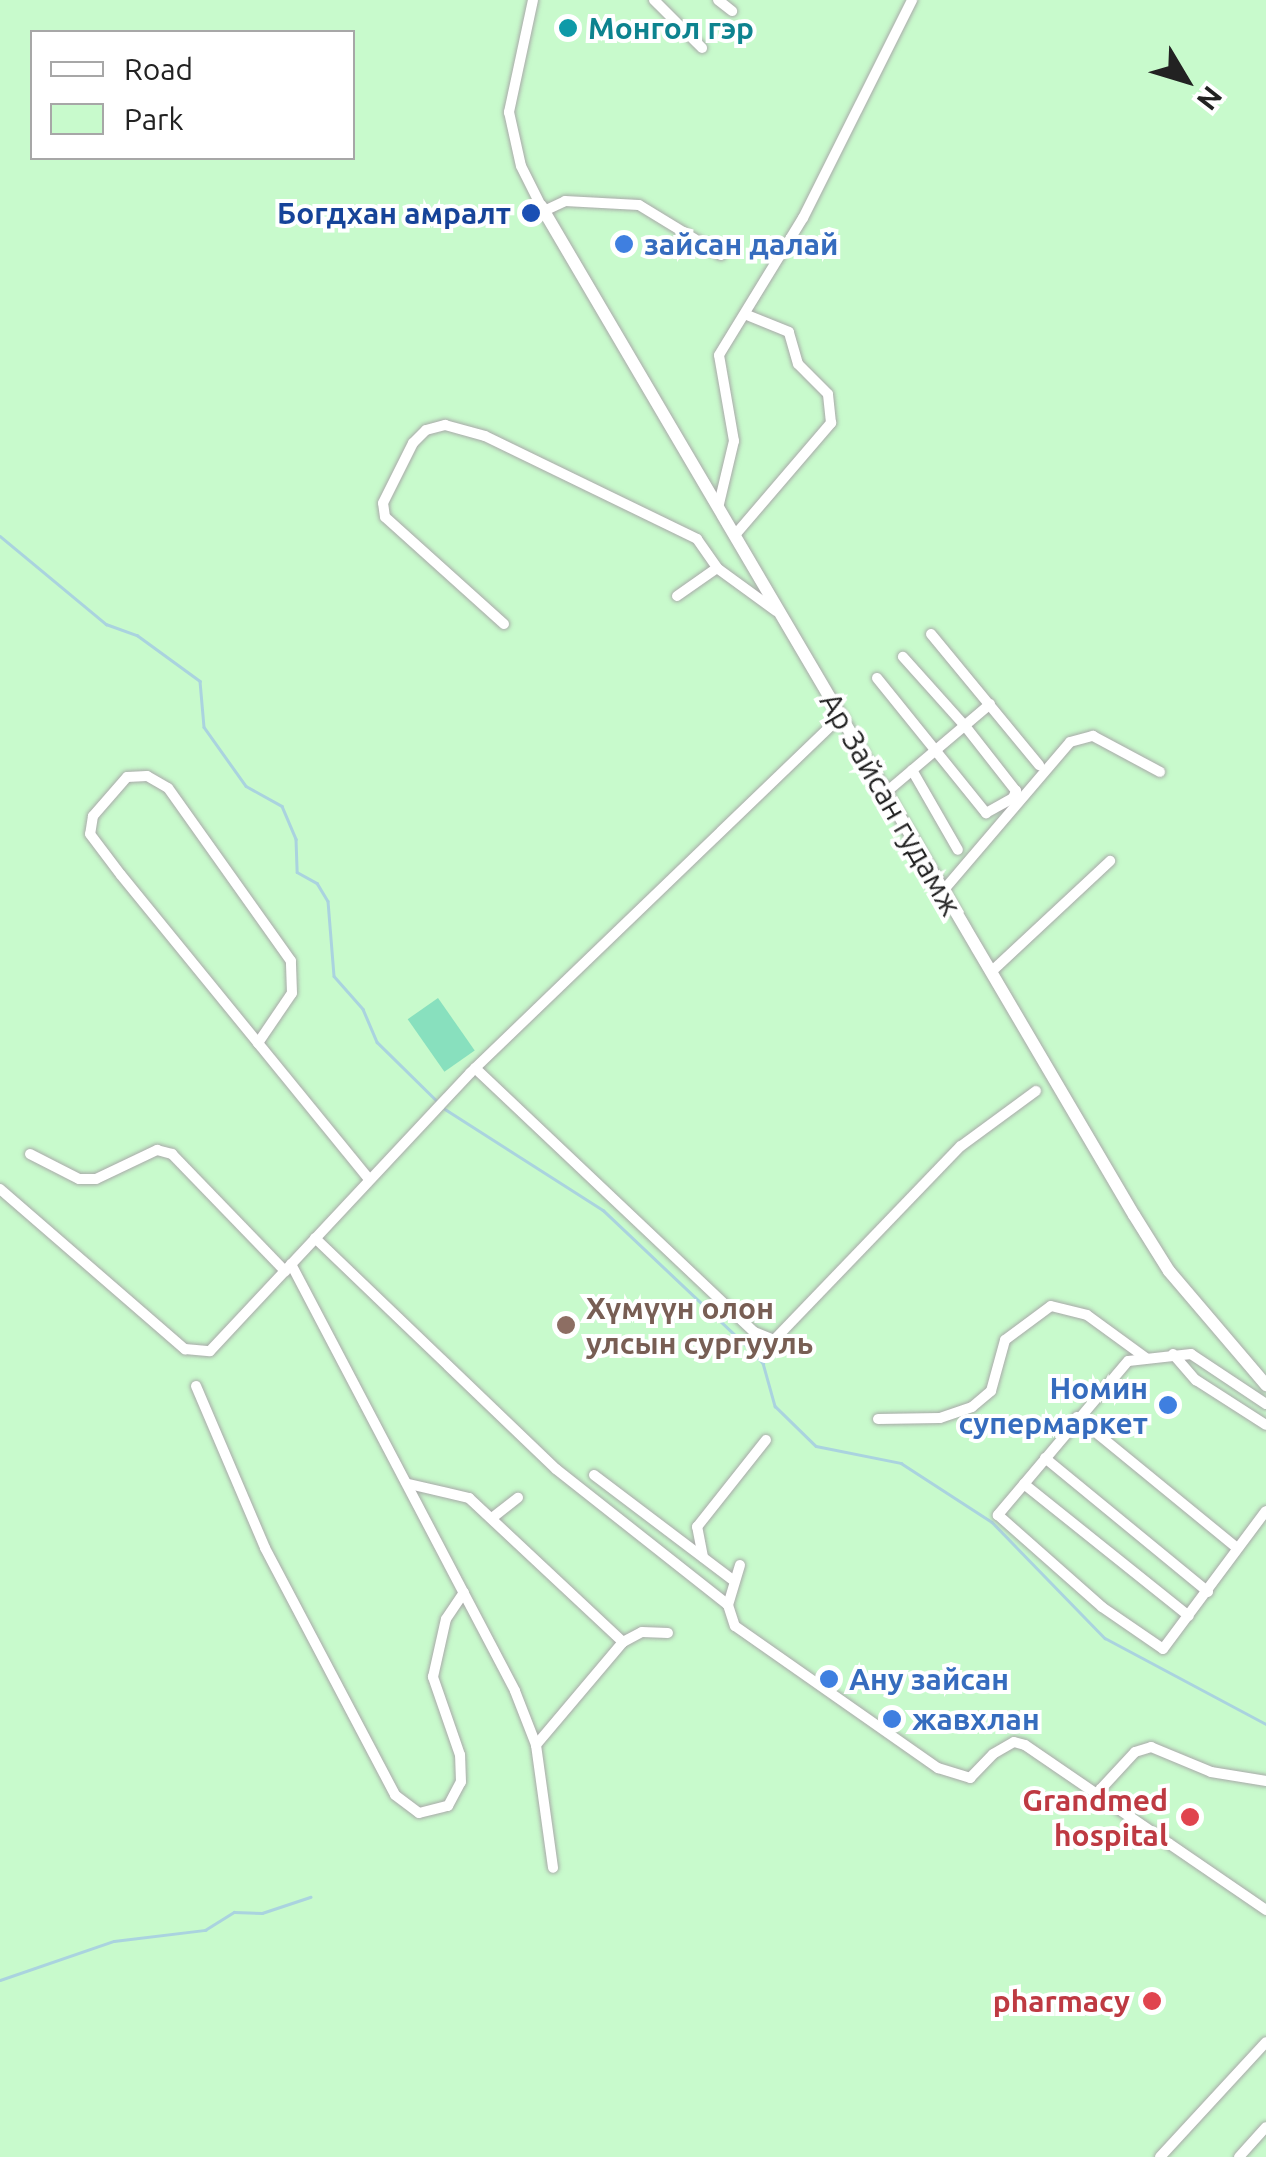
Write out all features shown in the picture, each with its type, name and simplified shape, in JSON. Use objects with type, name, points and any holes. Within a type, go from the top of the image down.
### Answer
[{"type":"street","points":[[533,0],[509,112],[521,166],[543,208],[565,201],[639,205],[722,255]]},
{"type":"street","points":[[654,0],[702,48]]},
{"type":"street","points":[[718,0],[732,11]]},
{"type":"street","points":[[718,508],[734,440],[719,355],[748,315],[912,0]]},
{"type":"street","name":"Ар Зайсан гудамж","points":[[543,208],[884,794],[1169,1271],[1266,1385]]},
{"type":"street","points":[[736,535],[831,422],[828,394],[798,364],[788,332],[748,315]]},
{"type":"street","points":[[504,624],[385,517],[383,503],[412,443],[426,430],[445,425],[485,436],[697,539],[717,568],[781,614]]},
{"type":"street","points":[[677,596],[717,568]]},
{"type":"street","points":[[930,634],[1039,765]]},
{"type":"street","points":[[877,678],[988,815],[1013,798],[1016,791],[903,657]]},
{"type":"street","points":[[884,794],[990,704]]},
{"type":"street","points":[[0,1189],[192,1352],[210,1351],[428,1115],[840,718]]},
{"type":"street","points":[[942,892],[1070,742],[1093,736],[1160,772]]},
{"type":"street","points":[[912,770],[958,850]]},
{"type":"street","points":[[258,1044],[292,992],[291,961],[168,788],[147,776],[127,777],[93,816],[90,834],[258,1044],[369,1179]]},
{"type":"street","points":[[991,972],[1110,862]]},
{"type":"street","points":[[475,1068],[754,1332],[774,1340],[961,1146],[1036,1090]]},
{"type":"street","points":[[30,1154],[80,1179],[96,1179],[157,1150],[172,1154],[288,1267],[409,1484],[536,1745],[554,1868]]},
{"type":"street","points":[[315,1238],[556,1469],[728,1606],[735,1626],[750,1640],[958,1779],[970,1778],[1014,1742],[1099,1790],[1266,1910]]},
{"type":"street","points":[[878,1419],[940,1418],[972,1406],[991,1391],[1005,1340],[1051,1306],[1088,1315],[1146,1358]]},
{"type":"street","points":[[1173,1354],[1196,1380],[1266,1425]]},
{"type":"street","points":[[1266,1404],[1202,1359],[1173,1354],[1120,1365],[998,1515],[1102,1607],[1158,1648],[1168,1646],[1266,1511]]},
{"type":"street","points":[[196,1386],[265,1548],[395,1795],[418,1813],[448,1806],[461,1782],[460,1755],[433,1676],[446,1619],[464,1592]]},
{"type":"street","points":[[1077,1417],[1238,1548]]},
{"type":"street","points":[[703,1557],[697,1527],[766,1440]]},
{"type":"street","points":[[1045,1458],[1208,1592]]},
{"type":"street","points":[[594,1475],[734,1580]]},
{"type":"street","points":[[409,1484],[468,1498],[623,1642]]},
{"type":"street","points":[[1024,1484],[1189,1616]]},
{"type":"street","points":[[492,1518],[518,1498]]},
{"type":"street","points":[[728,1606],[740,1565]]},
{"type":"street","points":[[536,1745],[623,1642],[642,1632],[668,1634]]},
{"type":"street","points":[[1099,1790],[1135,1752],[1151,1747],[1211,1772],[1266,1781]]},
{"type":"street","points":[[1160,2157],[1266,2042]]},
{"type":"street","points":[[1238,2157],[1266,2127]]},
{"type":"green space","points":[[0,0],[1266,0],[1266,2157],[0,2157]]},
{"type":"green space","points":[[438,998],[475,1050],[444,1072],[408,1019]]},
{"type":"waterway","points":[[0,536],[106,624],[137,635],[200,681],[204,727],[246,786],[282,806],[296,839],[297,872],[317,883],[328,901],[334,976],[363,1009],[377,1042],[439,1103]]},
{"type":"waterway","points":[[445,1109],[603,1210],[763,1363],[775,1406],[816,1446],[901,1463],[992,1522],[1105,1638],[1266,1724]]},
{"type":"waterway","points":[[0,1980],[114,1941],[205,1930],[234,1912],[262,1913],[310,1897]]},
{"type":"place","name":"Монгол гэр","points":[[568,28]]},
{"type":"place","name":"Богдхан амралт","points":[[531,213]]},
{"type":"place","name":"зайсан далай","points":[[624,244]]},
{"type":"place","name":"Хүмүүн олон улсын сургууль","points":[[566,1325]]},
{"type":"place","name":"Номин супермаркет","points":[[1168,1405]]},
{"type":"place","name":"Ану зайсан","points":[[829,1679]]},
{"type":"place","name":"жавхлан","points":[[892,1719]]},
{"type":"place","name":"Grandmed hospital","points":[[1190,1817]]},
{"type":"place","name":"pharmacy","points":[[1152,2001]]}]
